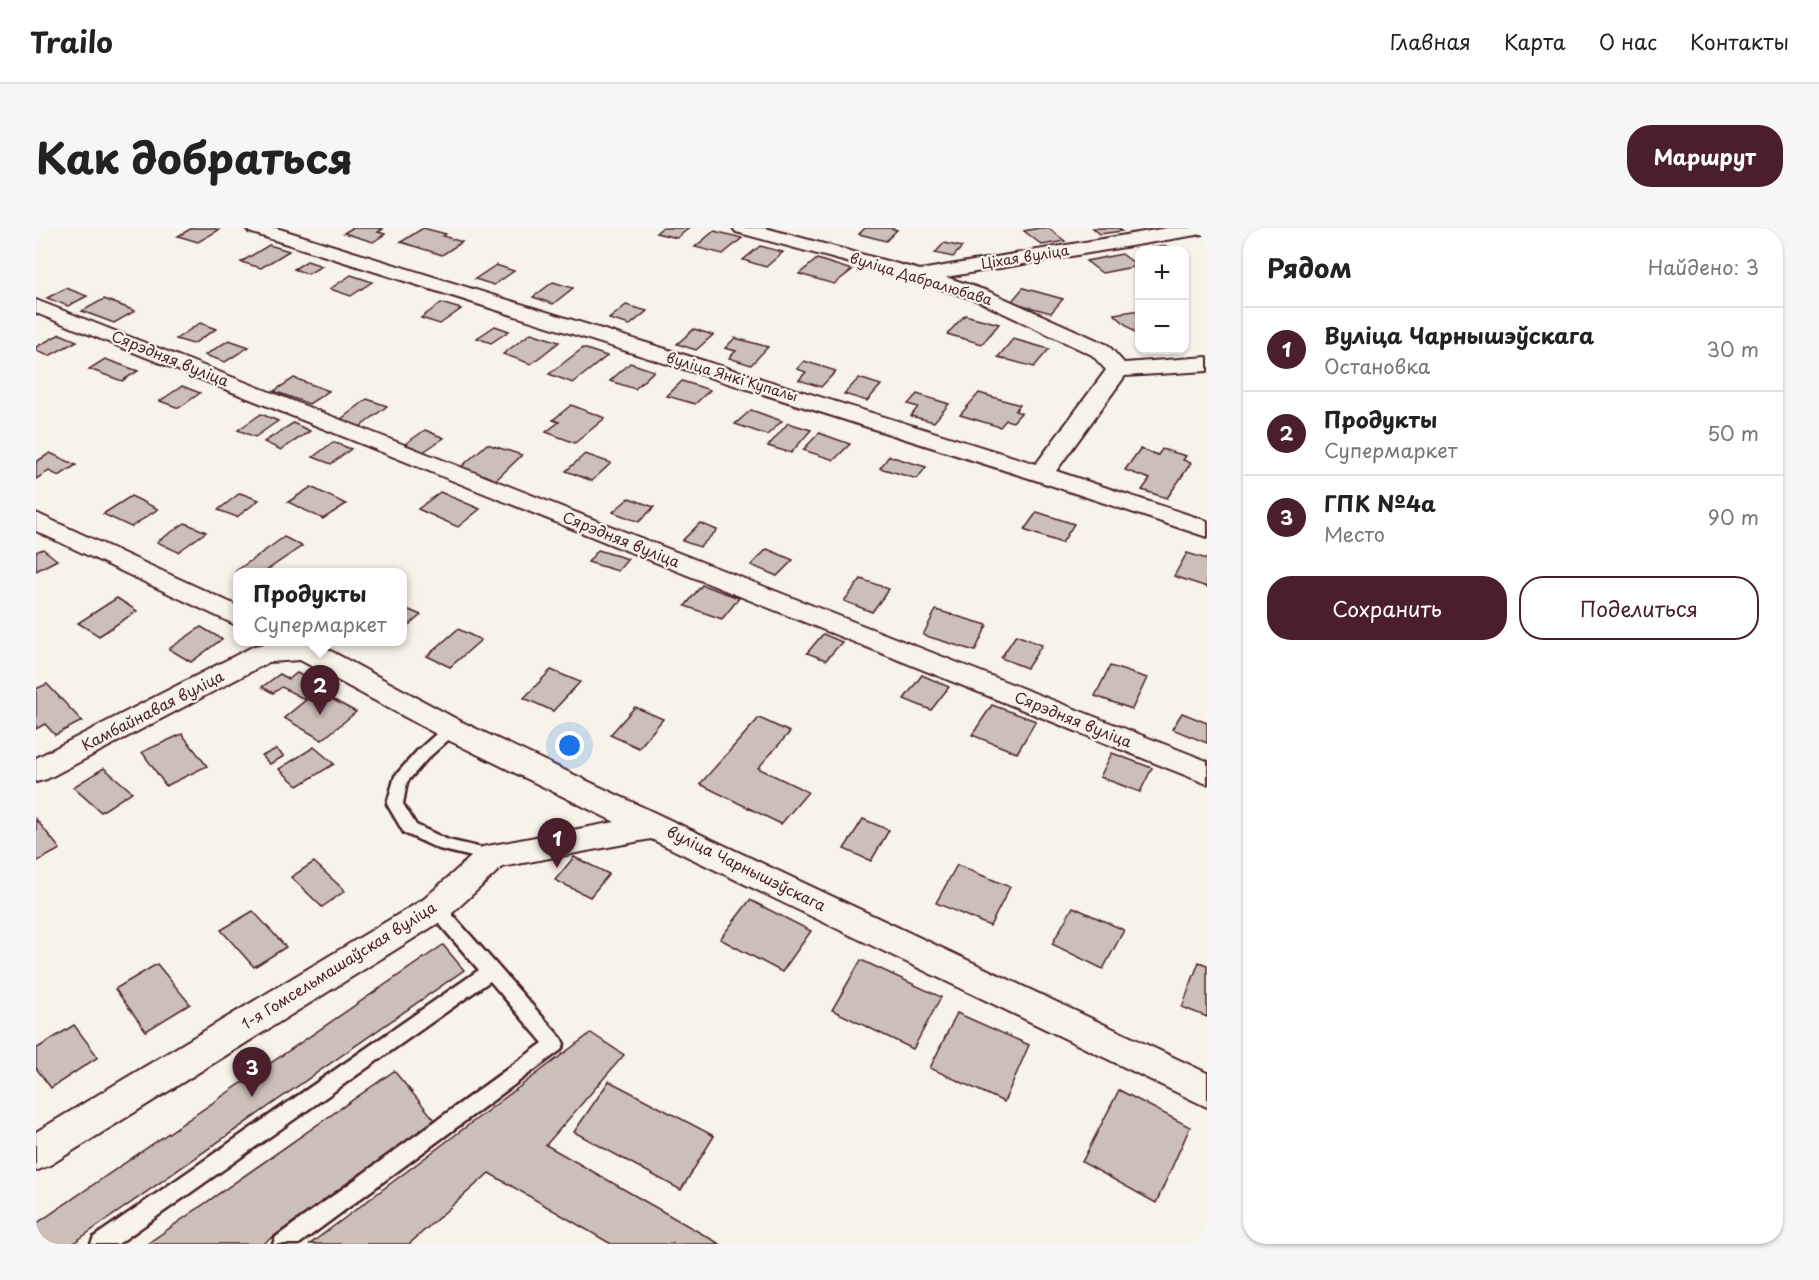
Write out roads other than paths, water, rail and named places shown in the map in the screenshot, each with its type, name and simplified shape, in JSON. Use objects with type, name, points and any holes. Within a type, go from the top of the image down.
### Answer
[{"type":"street","name":"вуліца Янкі Купалы","points":[[256,228],[1207,528]]},
{"type":"street","name":"вуліца Дабралюбава","points":[[743,228],[920,276],[983,296],[1100,350],[1118,370]]},
{"type":"street","name":"Ціхая вуліца","points":[[920,276],[1202,228]]},
{"type":"street","name":"Сярэдняя вуліца","points":[[36,306],[1207,773]]},
{"type":"street","points":[[1041,474],[1118,370],[1207,364]]},
{"type":"street","points":[[41,527],[233,615]]},
{"type":"street","name":"вуліца Чарнышэўскага","points":[[297,646],[451,729],[1207,1092]]},
{"type":"street","name":"Камбайнавая вуліца","points":[[36,771],[264,653],[297,646]]},
{"type":"street","points":[[493,856],[657,826]]},
{"type":"street","name":"1-я Гомсельмашаўская вуліца","points":[[36,1153],[436,908],[493,856]]},
{"type":"lane","points":[[451,729],[422,755],[400,780],[395,804],[410,829],[446,845],[493,856]]},
{"type":"lane","points":[[283,1244],[555,1044],[436,908]]},
{"type":"lane","points":[[101,1244],[492,971]]},
{"type":"place","name":"Продукты","points":[[320,715]]},
{"type":"place","name":"Вуліца Чарнышэўскага","points":[[557,868]]},
{"type":"place","name":"ГПК №4а","points":[[252,1097]]}]
